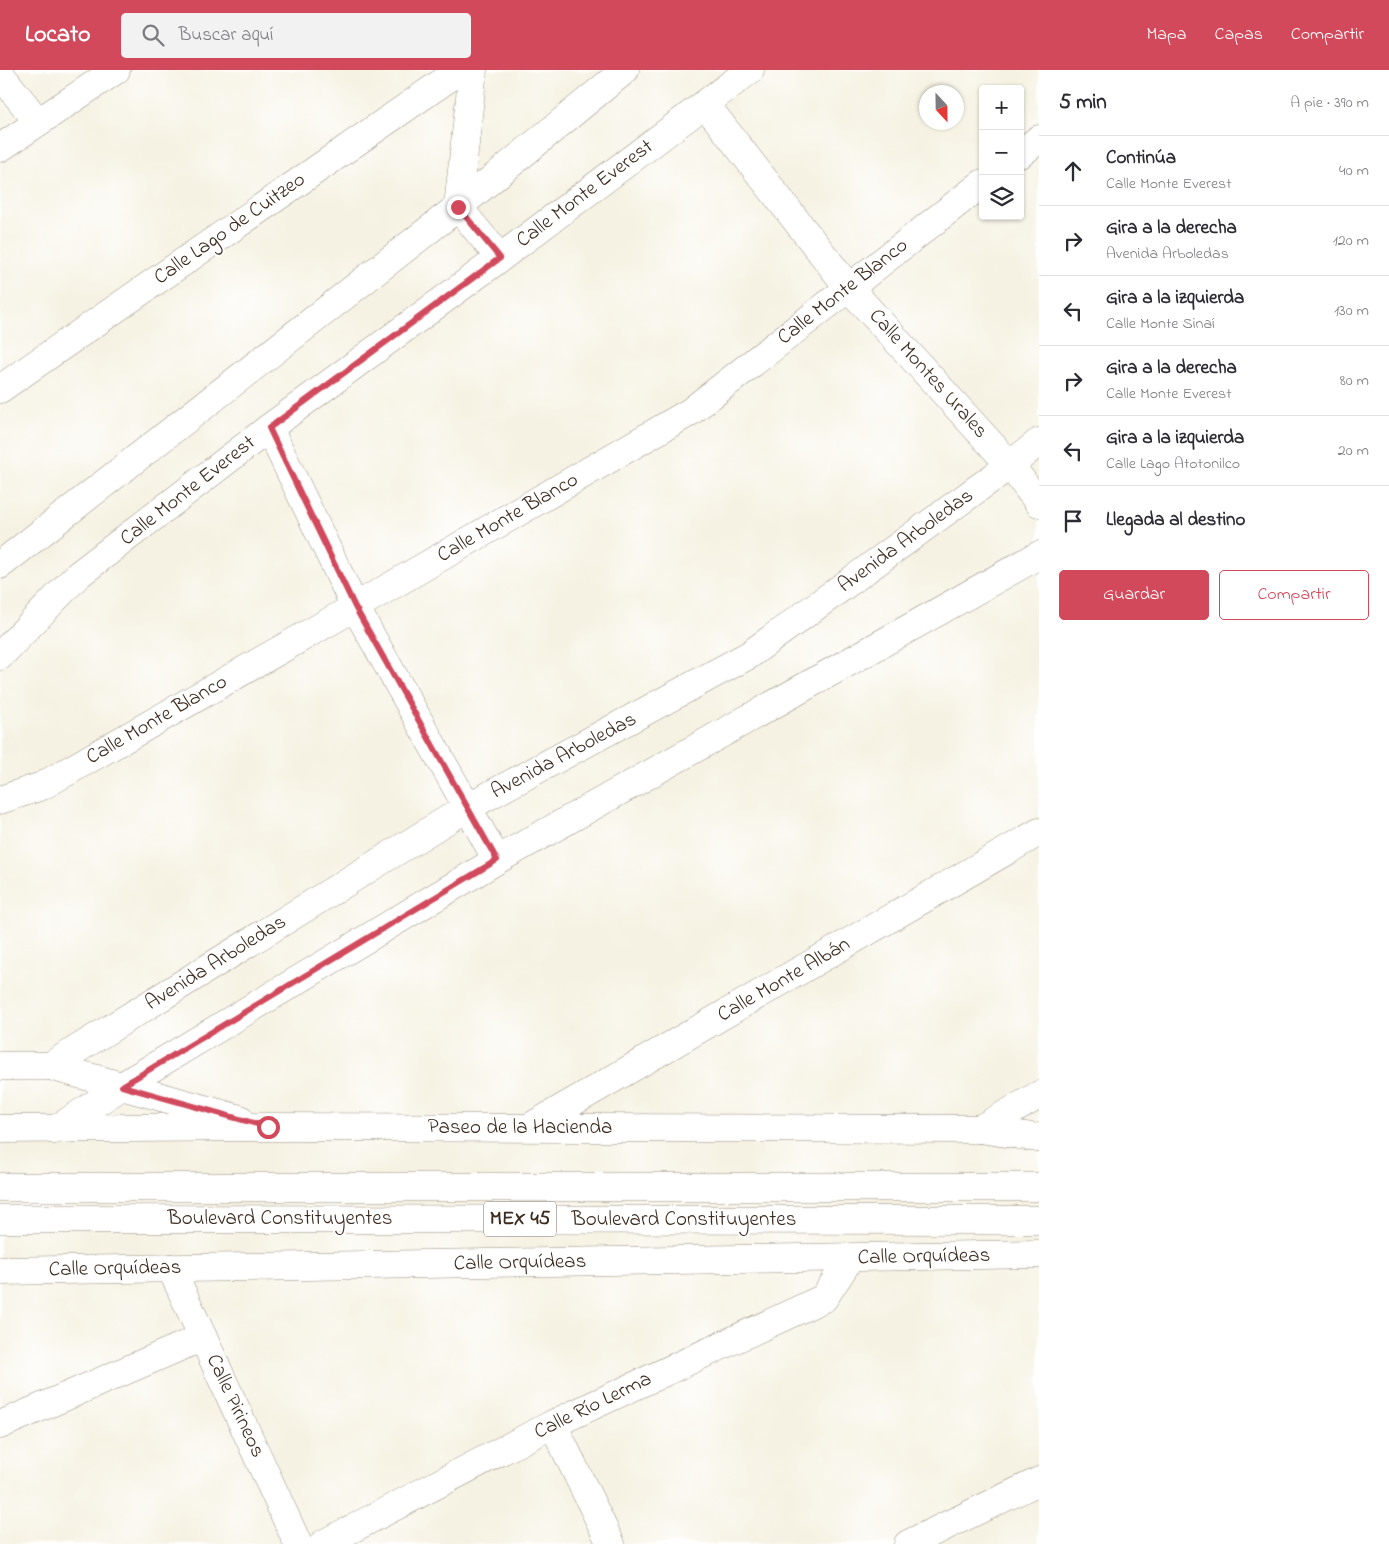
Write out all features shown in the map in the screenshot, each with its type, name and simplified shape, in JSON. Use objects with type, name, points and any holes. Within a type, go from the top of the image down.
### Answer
[{"type":"main road","points":[[0,148],[116,70]]},
{"type":"main road","name":"Calle Lago de Cuitzeo","points":[[0,389],[460,70]]},
{"type":"main road","points":[[473,70],[458,207],[500,258]]},
{"type":"main road","points":[[0,565],[458,207],[625,70]]},
{"type":"main road","name":"Calle Monte Everest","points":[[0,656],[78,575],[269,428],[500,258],[750,70]]},
{"type":"main road","points":[[0,74],[38,122]]},
{"type":"main road","name":"Calle Montes Urales","points":[[705,104],[849,288],[1010,465],[1039,503]]},
{"type":"main road","points":[[1024,151],[1039,139]]},
{"type":"main road","name":"Calle Monte Blanco","points":[[0,800],[42,786],[690,412],[979,186]]},
{"type":"main road","points":[[269,428],[355,607],[497,860]]},
{"type":"main road","name":"Avenida Arboledas","points":[[50,1066],[468,807],[750,655],[1039,442]]},
{"type":"main road","points":[[55,1130],[122,1086],[497,860],[1039,555]]},
{"type":"main road","name":"Calle Monte Albán","points":[[530,1128],[1039,832]]},
{"type":"main road","points":[[0,1066],[50,1066],[268,1127]]},
{"type":"main road","points":[[980,1129],[1039,1095]]},
{"type":"main road","name":"Paseo de la Hacienda","points":[[0,1129],[268,1127],[980,1129],[1038,1138]]},
{"type":"main road","name":"Boulevard Constituyentes","points":[[0,1187],[1039,1187]]},
{"type":"main road","name":"Boulevard Constituyentes","points":[[0,1218],[1039,1220]]},
{"type":"main road","name":"Calle Orquídeas","points":[[0,1271],[1039,1254]]},
{"type":"main road","name":"Calle Río Lerma","points":[[323,1544],[553,1424],[824,1298],[850,1258]]},
{"type":"main road","name":"Calle Pirineos","points":[[171,1268],[298,1544]]},
{"type":"main road","points":[[0,1425],[203,1337]]},
{"type":"main road","points":[[553,1424],[611,1544]]},
{"type":"main road","points":[[908,1544],[1039,1481]]},
{"type":"route","points":[[268,1127],[122,1086],[497,860],[355,607],[269,428],[500,258],[458,207]]}]
